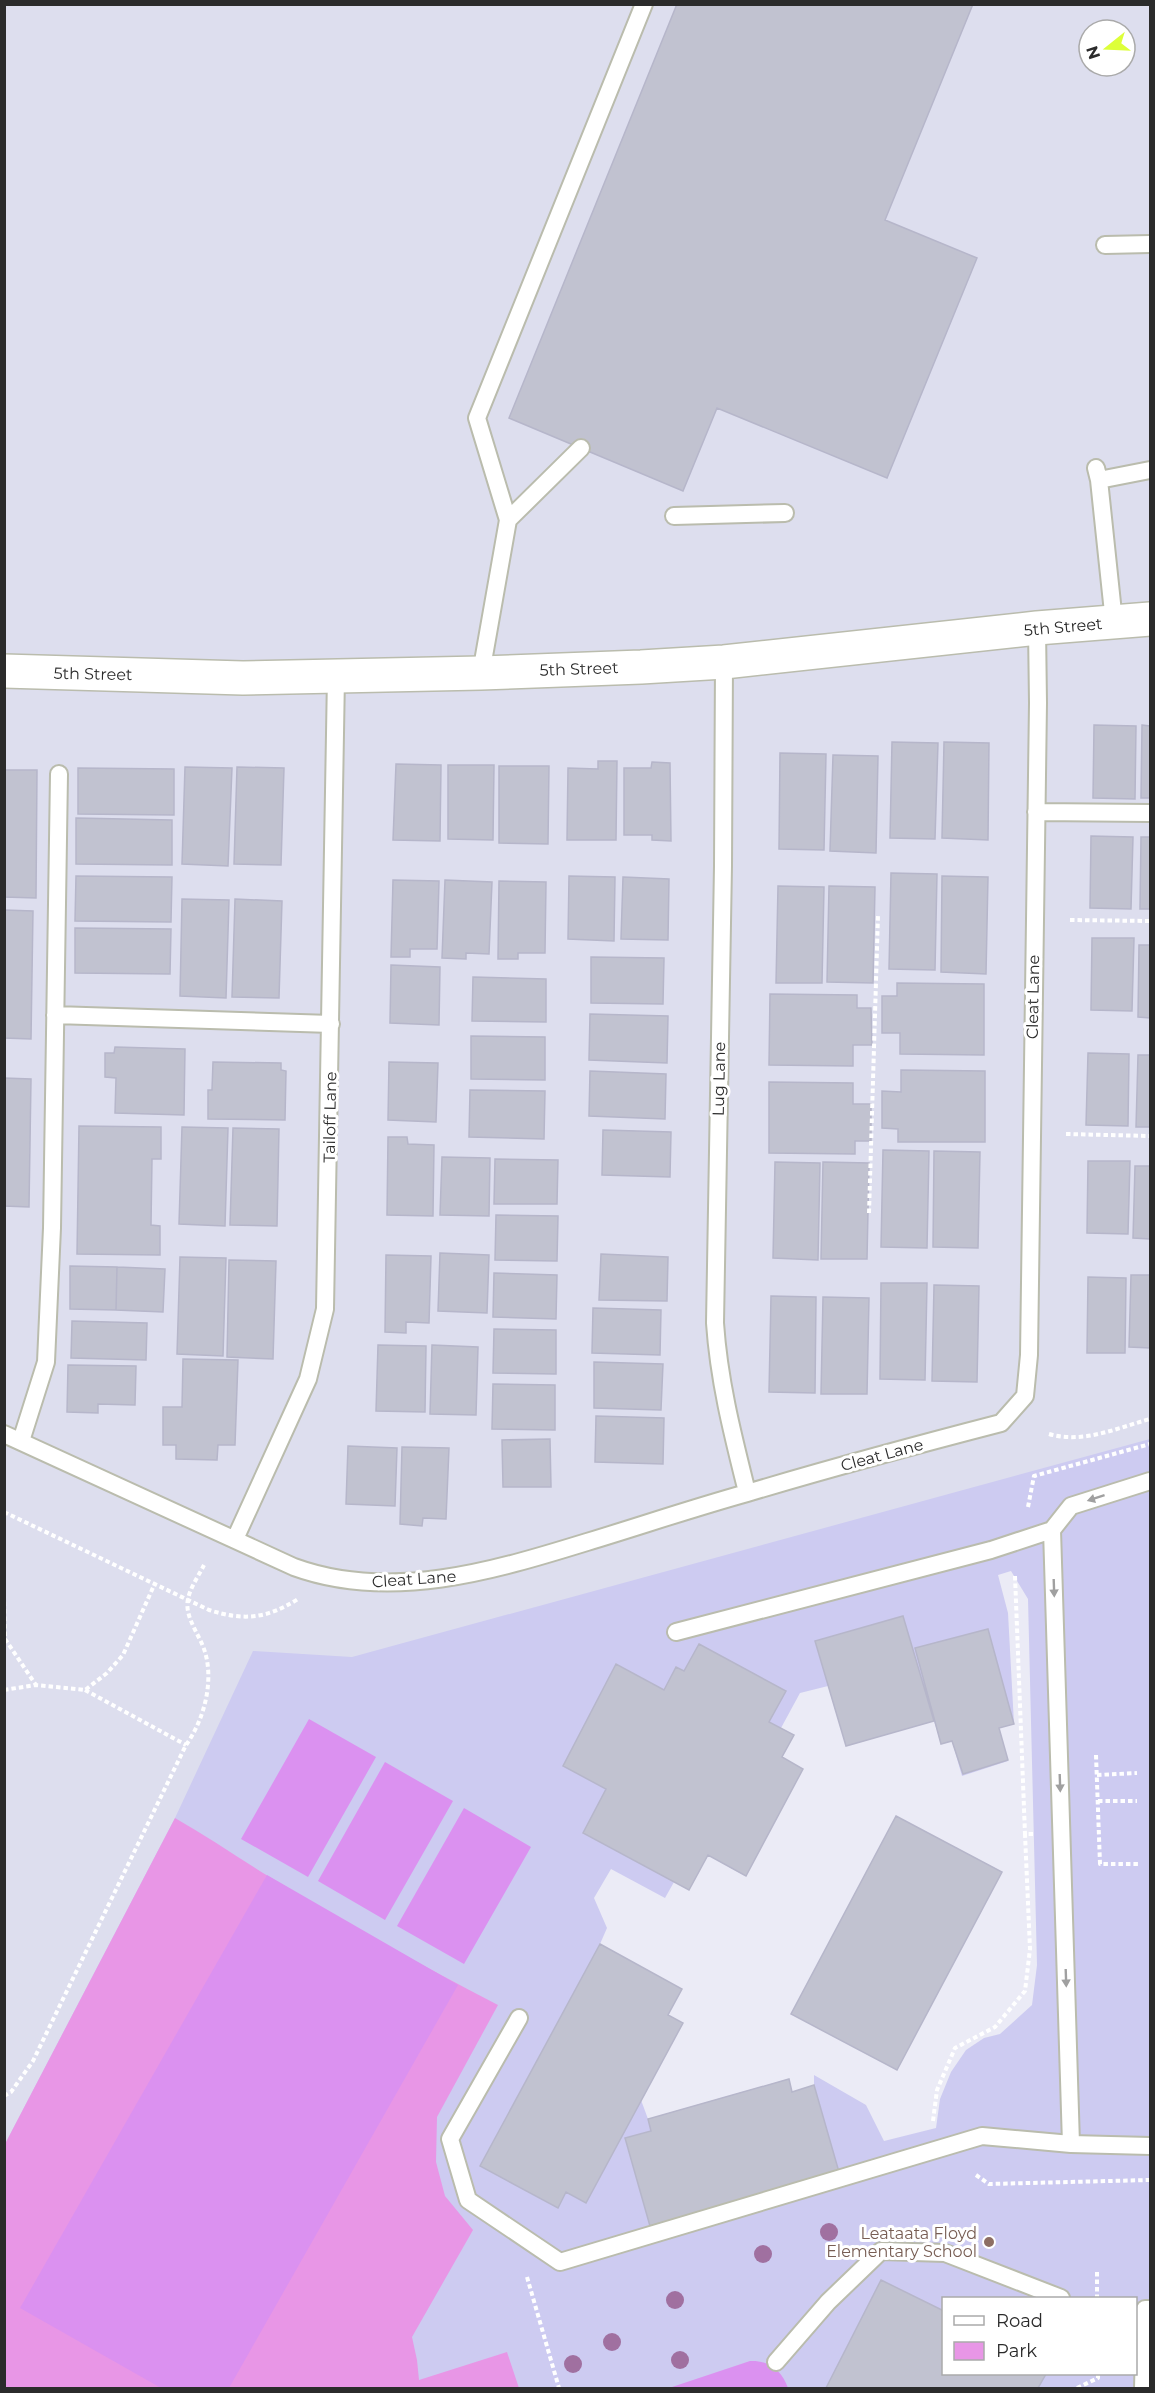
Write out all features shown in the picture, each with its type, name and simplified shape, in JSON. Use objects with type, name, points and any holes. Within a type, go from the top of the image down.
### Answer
[{"type":"street","name":"5th Street","points":[[4,672],[243,678],[481,673],[724,662],[1037,628],[1150,619]]},
{"type":"lane","points":[[481,673],[508,520],[477,418],[644,4]]},
{"type":"lane","points":[[1106,245],[1150,243]]},
{"type":"lane","points":[[508,520],[581,448]]},
{"type":"lane","points":[[1114,622],[1098,474],[1150,470]]},
{"type":"lane","points":[[674,516],[784,513]]},
{"type":"lane","name":"Cleat Lane","points":[[4,1434],[294,1567],[332,1578],[368,1582],[399,1582],[465,1575],[540,1556],[747,1492],[1001,1423],[1025,1396],[1029,1355],[1037,628]]},
{"type":"lane","name":"Lug Lane","points":[[724,662],[723,878],[715,1323],[719,1372],[747,1492]]},
{"type":"lane","name":"Tailoff Lane","points":[[235,1539],[308,1379],[325,1309],[336,676]]},
{"type":"lane","points":[[21,1441],[46,1362],[52,1228],[58,774]]},
{"type":"lane","points":[[1036,812],[1150,813]]},
{"type":"lane","points":[[55,1015],[331,1024]]},
{"type":"lane","points":[[676,1632],[991,1550],[1052,1530],[1071,1506],[1150,1481]]},
{"type":"lane","points":[[1052,1530],[1071,2144]]},
{"type":"lane","points":[[519,2019],[450,2139],[468,2200],[530,2244],[560,2262],[981,2136],[1071,2144],[1150,2146]]},
{"type":"lane","points":[[776,2362],[828,2302],[881,2251],[945,2253],[1058,2297]]},
{"type":"lane","points":[[1143,2388],[1144,2309]]},
{"type":"path","points":[[869,1214],[878,915]]},
{"type":"path","points":[[1070,920],[1150,921]]},
{"type":"path","points":[[1066,1134],[1150,1136]]},
{"type":"path","points":[[1049,1434],[1082,1438],[1150,1419]]},
{"type":"path","points":[[1027,1510],[1034,1476],[1150,1444]]},
{"type":"path","points":[[4,1512],[209,1610],[233,1617],[261,1616],[288,1606],[332,1578]]},
{"type":"path","points":[[4,2096],[11,2092],[33,2061],[186,1745],[196,1731],[208,1690],[205,1652],[191,1622],[187,1599],[204,1565]]},
{"type":"path","points":[[933,2124],[937,2090],[955,2048],[995,2027],[1025,1991],[1030,1949],[1015,1576]]},
{"type":"path","points":[[85,1690],[107,1673],[123,1655],[155,1583]]},
{"type":"path","points":[[4,1593],[5,1640],[36,1685]]},
{"type":"path","points":[[4,1690],[36,1685],[85,1690],[186,1745]]},
{"type":"path","points":[[1096,1755],[1101,1864],[1139,1864]]},
{"type":"path","points":[[1097,1775],[1137,1773]]},
{"type":"path","points":[[1098,1801],[1137,1801]]},
{"type":"path","points":[[1025,1834],[1034,1834]]},
{"type":"path","points":[[976,2175],[988,2184],[1150,2180]]},
{"type":"path","points":[[530,2244],[521,2259],[559,2388]]},
{"type":"path","points":[[1097,2272],[1097,2297]]},
{"type":"path","points":[[1077,2388],[1098,2378],[1098,2375]]},
{"type":"shaded area","points":[[1150,1439],[1150,2388],[5,2388],[5,2144],[175,1818],[253,1651],[352,1657]]},
{"type":"shaded area","points":[[1011,1571],[1028,1599],[1037,1965],[1032,2005],[1000,2034],[984,2038],[966,2050],[951,2072],[940,2099],[936,2128],[884,2141],[866,2105],[814,2075],[814,2085],[792,2092],[788,2079],[648,2119],[641,2100],[683,2023],[668,2015],[600,1944],[607,1928],[594,1898],[611,1869],[665,1898],[674,1882],[708,1855],[745,1876],[782,1757],[793,1735],[781,1728],[800,1693],[828,1686],[846,1746],[934,1721],[941,1743],[952,1741],[962,1776],[1008,1761],[999,1728],[1014,1724],[1008,1613],[998,1575]],"holes":[[[896,1816],[1002,1872],[897,2069],[791,2014]]]},
{"type":"shaded area","points":[[309,1719],[376,1757],[308,1877],[241,1839]]},
{"type":"shaded area","points":[[385,1762],[453,1801],[385,1920],[318,1881]]},
{"type":"shaded area","points":[[464,1808],[531,1847],[464,1964],[397,1926]]},
{"type":"shaded area","points":[[267,1875],[458,1985],[229,2388],[161,2388],[20,2308]]},
{"type":"shaded area","points":[[750,2361],[763,2362],[774,2368],[782,2376],[788,2388],[669,2388]]},
{"type":"green space","points":[[175,1818],[325,1910],[498,2005],[437,2117],[436,2162],[445,2196],[473,2230],[412,2337],[419,2380],[507,2352],[519,2388],[5,2388],[5,2144]]},
{"type":"building","points":[[677,4],[973,4],[885,220],[977,258],[887,478],[717,408],[683,491],[509,418]]},
{"type":"building","points":[[1094,725],[1136,726],[1135,799],[1093,798]]},
{"type":"building","points":[[1142,725],[1150,726],[1150,798],[1141,798]]},
{"type":"building","points":[[892,742],[938,743],[935,839],[890,838]]},
{"type":"building","points":[[944,742],[989,743],[988,840],[942,838]]},
{"type":"building","points":[[780,753],[826,754],[824,850],[779,849]]},
{"type":"building","points":[[833,755],[878,756],[876,853],[830,851]]},
{"type":"building","points":[[598,761],[617,761],[616,840],[567,840],[568,768],[598,769]]},
{"type":"building","points":[[652,762],[670,763],[671,841],[652,840],[652,835],[624,835],[624,768],[651,768]]},
{"type":"building","points":[[396,764],[441,765],[440,841],[393,840]]},
{"type":"building","points":[[448,765],[494,765],[493,840],[448,839]]},
{"type":"building","points":[[499,766],[549,766],[548,844],[499,843]]},
{"type":"building","points":[[185,767],[232,768],[228,866],[182,864]]},
{"type":"building","points":[[237,767],[284,768],[281,865],[234,864]]},
{"type":"building","points":[[78,768],[174,769],[174,815],[78,814]]},
{"type":"building","points":[[4,770],[37,770],[36,898],[4,897]]},
{"type":"building","points":[[76,818],[172,820],[172,865],[76,864]]},
{"type":"building","points":[[1091,836],[1133,837],[1131,909],[1090,908]]},
{"type":"building","points":[[1141,837],[1150,837],[1150,909],[1140,909]]},
{"type":"building","points":[[891,873],[937,874],[935,970],[889,969]]},
{"type":"building","points":[[76,876],[172,877],[171,922],[75,921]]},
{"type":"building","points":[[569,876],[615,877],[614,941],[568,939]]},
{"type":"building","points":[[942,876],[988,877],[986,974],[941,972]]},
{"type":"building","points":[[623,877],[669,879],[668,940],[621,939]]},
{"type":"building","points":[[393,880],[439,881],[437,949],[410,949],[410,957],[391,957]]},
{"type":"building","points":[[445,880],[492,882],[489,954],[466,953],[466,959],[442,958]]},
{"type":"building","points":[[499,881],[546,882],[545,953],[518,953],[518,959],[498,959]]},
{"type":"building","points":[[778,886],[824,887],[822,983],[776,983]]},
{"type":"building","points":[[829,886],[875,887],[873,983],[827,982]]},
{"type":"building","points":[[182,899],[229,900],[226,998],[180,996]]},
{"type":"building","points":[[235,899],[282,901],[279,998],[232,997]]},
{"type":"building","points":[[4,910],[33,911],[31,1039],[4,1038]]},
{"type":"building","points":[[75,928],[171,929],[170,974],[75,973]]},
{"type":"building","points":[[1092,938],[1134,938],[1132,1011],[1091,1010]]},
{"type":"building","points":[[1139,945],[1150,945],[1150,1018],[1138,1017]]},
{"type":"building","points":[[591,957],[664,958],[663,1004],[591,1003]]},
{"type":"building","points":[[391,965],[440,967],[439,1025],[390,1023]]},
{"type":"building","points":[[473,977],[546,979],[546,1022],[472,1021]]},
{"type":"building","points":[[897,983],[984,984],[984,1055],[900,1054],[900,1033],[882,1033],[882,996],[897,996]]},
{"type":"building","points":[[770,994],[857,995],[857,1008],[871,1008],[872,1045],[853,1045],[853,1066],[769,1065]]},
{"type":"building","points":[[590,1014],[668,1016],[667,1063],[589,1060]]},
{"type":"building","points":[[471,1036],[545,1037],[545,1080],[471,1079]]},
{"type":"building","points":[[115,1047],[185,1049],[184,1115],[115,1113],[116,1078],[105,1077],[105,1053],[114,1053]]},
{"type":"building","points":[[1088,1053],[1129,1054],[1128,1126],[1086,1125]]},
{"type":"building","points":[[1138,1055],[1150,1055],[1150,1127],[1136,1127]]},
{"type":"building","points":[[213,1062],[281,1063],[281,1070],[286,1071],[285,1120],[208,1119],[208,1090],[212,1090]]},
{"type":"building","points":[[389,1062],[438,1063],[436,1122],[388,1120]]},
{"type":"building","points":[[901,1070],[985,1071],[985,1142],[898,1142],[898,1129],[882,1128],[882,1091],[901,1092]]},
{"type":"building","points":[[590,1071],[666,1074],[665,1119],[589,1116]]},
{"type":"building","points":[[4,1078],[31,1079],[29,1207],[4,1206]]},
{"type":"building","points":[[769,1082],[853,1083],[853,1104],[871,1104],[871,1141],[855,1141],[855,1154],[769,1153]]},
{"type":"building","points":[[470,1090],[545,1091],[544,1139],[469,1137]]},
{"type":"building","points":[[79,1126],[161,1127],[161,1159],[152,1159],[151,1225],[160,1226],[160,1255],[77,1254]]},
{"type":"building","points":[[182,1127],[228,1128],[225,1226],[179,1224]]},
{"type":"building","points":[[233,1128],[279,1129],[277,1226],[230,1225]]},
{"type":"building","points":[[603,1130],[671,1132],[670,1177],[602,1175]]},
{"type":"building","points":[[388,1137],[407,1137],[408,1144],[434,1145],[433,1216],[387,1215]]},
{"type":"building","points":[[883,1150],[929,1151],[927,1248],[881,1247]]},
{"type":"building","points":[[934,1151],[980,1152],[978,1248],[933,1247]]},
{"type":"building","points":[[442,1157],[490,1158],[489,1216],[440,1215]]},
{"type":"building","points":[[495,1159],[558,1160],[557,1204],[494,1204]]},
{"type":"building","points":[[1088,1161],[1130,1161],[1128,1234],[1087,1233]]},
{"type":"building","points":[[775,1162],[820,1163],[818,1260],[773,1258]]},
{"type":"building","points":[[823,1162],[869,1163],[867,1259],[821,1259]]},
{"type":"building","points":[[1135,1166],[1150,1166],[1150,1239],[1133,1238]]},
{"type":"building","points":[[496,1215],[558,1216],[557,1261],[495,1260]]},
{"type":"building","points":[[440,1253],[489,1255],[487,1313],[438,1311]]},
{"type":"building","points":[[601,1254],[668,1257],[667,1301],[599,1300]]},
{"type":"building","points":[[386,1255],[431,1256],[429,1323],[406,1322],[406,1333],[385,1332]]},
{"type":"building","points":[[180,1257],[226,1258],[223,1356],[177,1354]]},
{"type":"building","points":[[229,1260],[276,1261],[273,1359],[227,1357]]},
{"type":"building","points":[[70,1266],[117,1267],[116,1310],[70,1309]]},
{"type":"building","points":[[117,1267],[165,1269],[163,1312],[116,1310]]},
{"type":"building","points":[[494,1273],[557,1275],[556,1319],[493,1317]]},
{"type":"building","points":[[1131,1275],[1150,1275],[1150,1348],[1129,1347]]},
{"type":"building","points":[[1088,1277],[1126,1278],[1125,1353],[1087,1353]]},
{"type":"building","points":[[881,1283],[927,1283],[925,1380],[880,1379]]},
{"type":"building","points":[[934,1285],[979,1286],[977,1382],[932,1381]]},
{"type":"building","points":[[771,1296],[816,1297],[815,1393],[769,1392]]},
{"type":"building","points":[[823,1297],[869,1298],[867,1394],[821,1394]]},
{"type":"building","points":[[593,1308],[661,1310],[660,1355],[592,1353]]},
{"type":"building","points":[[72,1321],[147,1323],[146,1360],[71,1358]]},
{"type":"building","points":[[494,1329],[556,1330],[556,1374],[493,1373]]},
{"type":"building","points":[[378,1345],[426,1346],[425,1412],[376,1411]]},
{"type":"building","points":[[432,1345],[478,1347],[476,1415],[430,1414]]},
{"type":"building","points":[[183,1359],[238,1360],[235,1445],[218,1445],[217,1460],[176,1459],[176,1445],[163,1445],[163,1407],[182,1407]]},
{"type":"building","points":[[594,1362],[663,1364],[661,1410],[594,1408]]},
{"type":"building","points":[[68,1365],[136,1366],[135,1405],[98,1404],[98,1413],[67,1412]]},
{"type":"building","points":[[493,1384],[555,1385],[555,1430],[492,1429]]},
{"type":"building","points":[[596,1416],[664,1418],[663,1464],[595,1462]]},
{"type":"building","points":[[550,1439],[551,1487],[503,1487],[502,1440]]},
{"type":"building","points":[[348,1446],[397,1448],[395,1506],[346,1504]]},
{"type":"building","points":[[402,1447],[449,1448],[446,1519],[423,1518],[422,1526],[400,1524]]},
{"type":"building","points":[[903,1616],[934,1721],[846,1746],[815,1641]]},
{"type":"building","points":[[988,1629],[1014,1724],[999,1728],[1008,1760],[963,1774],[952,1741],[941,1744],[915,1648]]},
{"type":"building","points":[[699,1644],[786,1691],[769,1722],[794,1735],[782,1757],[803,1769],[746,1876],[708,1855],[689,1890],[583,1833],[606,1789],[563,1766],[616,1664],[664,1690],[676,1667],[684,1671]]},
{"type":"building","points":[[896,1816],[1002,1872],[897,2070],[791,2014]]},
{"type":"building","points":[[600,1944],[682,1989],[668,2015],[683,2023],[586,2203],[566,2192],[558,2208],[480,2166]]},
{"type":"building","points":[[789,2079],[792,2092],[814,2085],[839,2172],[650,2226],[625,2138],[651,2131],[648,2119]]},
{"type":"building","points":[[881,2280],[942,2310],[942,2375],[1045,2375],[1038,2388],[826,2388]]},
{"type":"place","name":"Leataata Floyd Elementary School","points":[[989,2242]]}]
